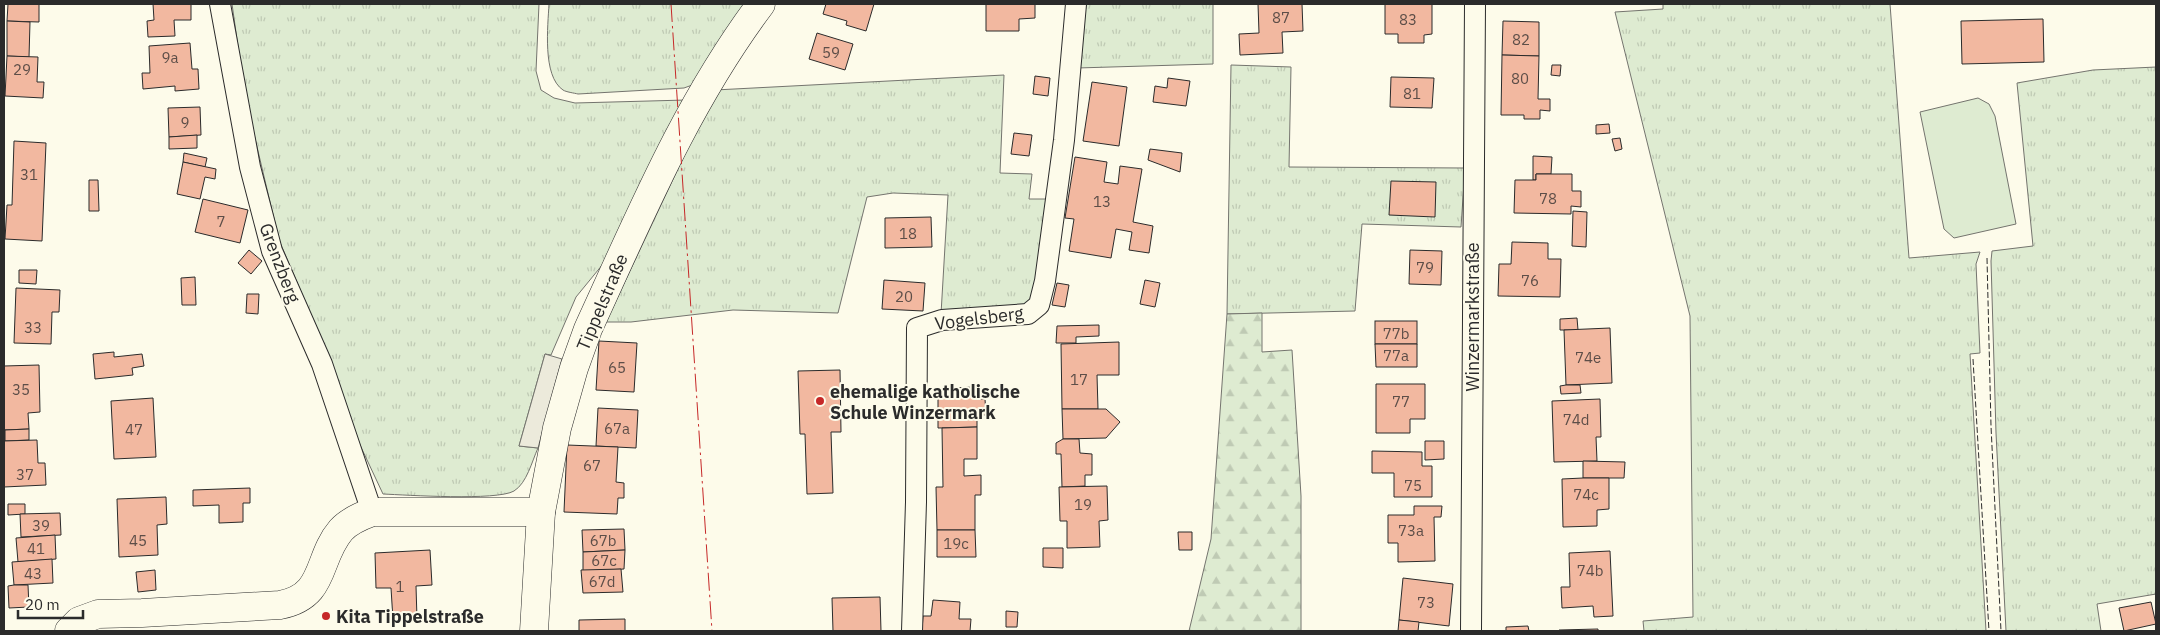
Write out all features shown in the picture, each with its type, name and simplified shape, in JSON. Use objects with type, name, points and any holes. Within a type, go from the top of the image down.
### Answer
[{"type":"street","name":"Grenzberg","points":[[220,4],[250,167],[264,226],[272,251],[322,364],[372,512]]},
{"type":"street","name":"Tippelstraße","points":[[534,631],[541,512],[556,428],[588,329],[676,139],[719,64],[761,4]]},
{"type":"street","name":"Vogelsberg","points":[[912,631],[916,502],[917,328],[942,320],[1028,314],[1039,305],[1045,281],[1064,140],[1076,4]]},
{"type":"street","name":"Winzermarkstraße","points":[[1471,631],[1475,4]]},
{"type":"street","points":[[69,631],[79,621],[98,614],[280,605],[294,602],[306,595],[313,586],[341,530],[359,517],[372,512],[541,512]]},
{"type":"green space","points":[[232,4],[539,4],[536,71],[541,90],[554,98],[575,103],[686,100],[612,253],[576,297],[551,355],[545,354],[519,446],[538,448],[526,477],[514,491],[490,496],[471,497],[383,494],[360,445],[322,341],[279,240],[245,96]]},
{"type":"green space","points":[[549,4],[750,4],[695,84],[684,88],[578,94],[563,90],[556,83],[552,74],[547,37]]},
{"type":"green space","points":[[1083,4],[1213,4],[1213,64],[1077,68]]},
{"type":"green space","points":[[1663,4],[1890,4],[1909,258],[1980,252],[1976,264],[1980,353],[1970,354],[1986,631],[1644,631],[1643,621],[1693,617],[1690,316],[1615,12],[1663,9]]},
{"type":"green space","points":[[1231,65],[1291,67],[1289,167],[1465,168],[1461,227],[1362,224],[1355,311],[1227,314]]},
{"type":"green space","points":[[2156,67],[2156,594],[2097,604],[2101,631],[2006,631],[1996,433],[1991,261],[1992,251],[2033,246],[2017,83],[2093,70]]},
{"type":"green space","points":[[1004,75],[1000,173],[1032,174],[1029,199],[1049,199],[1038,288],[1027,303],[1015,309],[941,314],[948,195],[893,193],[867,197],[838,313],[733,310],[631,322],[606,322],[715,90]]},
{"type":"green space","points":[[1978,98],[1989,104],[1995,116],[2016,224],[1954,238],[1944,229],[1920,112]]},
{"type":"green space","points":[[1262,313],[1262,352],[1292,350],[1301,496],[1301,631],[1189,631],[1211,539],[1227,314]]},
{"type":"shaded area","points":[[545,354],[562,359],[538,448],[519,446]]},
{"type":"building","points":[[8,4],[39,4],[39,22],[7,21]]},
{"type":"building","points":[[153,4],[191,4],[191,20],[174,20],[175,36],[148,37],[147,21],[154,20]]},
{"type":"building","points":[[826,4],[874,4],[866,31],[846,25],[847,21],[823,14]]},
{"type":"building","points":[[986,4],[1035,4],[1035,18],[1019,19],[1019,31],[986,31]]},
{"type":"building","points":[[1258,4],[1302,4],[1303,31],[1282,32],[1283,53],[1240,55],[1239,34],[1259,33]]},
{"type":"building","points":[[1385,4],[1432,4],[1432,34],[1424,35],[1424,43],[1398,43],[1398,34],[1385,34]]},
{"type":"building","points":[[2043,19],[2044,62],[1962,64],[1961,21]]},
{"type":"building","points":[[7,21],[30,22],[29,57],[7,56]]},
{"type":"building","points":[[1503,21],[1539,22],[1539,56],[1502,55]]},
{"type":"building","points":[[817,33],[853,44],[845,70],[809,59]]},
{"type":"building","points":[[190,43],[192,69],[198,69],[199,89],[175,91],[175,86],[143,89],[142,73],[150,73],[149,46]]},
{"type":"building","points":[[1502,55],[1539,56],[1538,99],[1550,99],[1550,111],[1540,110],[1540,119],[1524,119],[1524,115],[1501,115]]},
{"type":"building","points":[[7,56],[38,57],[37,82],[44,82],[43,98],[5,96]]},
{"type":"building","points":[[1552,65],[1561,65],[1560,76],[1551,75]]},
{"type":"building","points":[[1035,76],[1050,78],[1048,96],[1033,94]]},
{"type":"building","points":[[1391,77],[1434,78],[1432,108],[1390,107]]},
{"type":"building","points":[[1168,78],[1190,81],[1186,106],[1153,102],[1155,86],[1167,88]]},
{"type":"building","points":[[1092,82],[1127,87],[1119,146],[1083,141]]},
{"type":"building","points":[[200,107],[201,135],[169,137],[168,108]]},
{"type":"building","points":[[1609,124],[1610,133],[1596,134],[1596,125]]},
{"type":"building","points":[[1014,133],[1032,135],[1029,156],[1011,154]]},
{"type":"building","points":[[197,135],[197,148],[169,149],[169,137]]},
{"type":"building","points":[[1620,138],[1622,149],[1615,151],[1612,139]]},
{"type":"building","points":[[14,141],[46,143],[42,241],[5,239],[7,205],[12,205]]},
{"type":"building","points":[[1150,149],[1182,153],[1180,172],[1148,160]]},
{"type":"building","points":[[184,153],[207,158],[205,167],[183,162]]},
{"type":"building","points":[[1533,156],[1552,157],[1551,174],[1536,174],[1536,180],[1533,180]]},
{"type":"building","points":[[1075,157],[1107,162],[1104,182],[1118,184],[1120,166],[1142,169],[1133,222],[1153,226],[1149,253],[1129,250],[1132,232],[1116,229],[1111,258],[1069,251],[1074,219],[1065,218]]},
{"type":"building","points":[[183,162],[216,169],[215,179],[205,177],[200,199],[177,194]]},
{"type":"building","points":[[1536,174],[1572,174],[1572,191],[1581,191],[1581,207],[1571,206],[1571,214],[1514,213],[1515,180],[1536,180]]},
{"type":"building","points":[[89,180],[98,180],[99,211],[89,211]]},
{"type":"building","points":[[1391,181],[1436,182],[1435,217],[1389,215]]},
{"type":"building","points":[[203,199],[248,210],[240,243],[195,232]]},
{"type":"building","points":[[1573,211],[1587,212],[1586,247],[1572,246]]},
{"type":"building","points":[[931,217],[932,247],[885,248],[885,218]]},
{"type":"building","points":[[1512,242],[1548,243],[1548,259],[1561,259],[1560,297],[1498,296],[1499,264],[1511,264]]},
{"type":"building","points":[[249,250],[262,261],[251,274],[238,263]]},
{"type":"building","points":[[1410,250],[1442,251],[1441,285],[1409,284]]},
{"type":"building","points":[[19,270],[37,270],[36,284],[19,283]]},
{"type":"building","points":[[195,277],[196,305],[182,305],[181,278]]},
{"type":"building","points":[[884,280],[925,283],[923,311],[882,309]]},
{"type":"building","points":[[1145,280],[1160,283],[1155,307],[1140,304]]},
{"type":"building","points":[[1057,283],[1069,285],[1065,307],[1052,305]]},
{"type":"building","points":[[16,288],[60,290],[59,312],[52,312],[51,344],[14,343]]},
{"type":"building","points":[[247,294],[259,294],[258,314],[246,313]]},
{"type":"building","points":[[1577,318],[1578,330],[1560,330],[1560,319]]},
{"type":"building","points":[[1375,321],[1417,321],[1417,344],[1375,344]]},
{"type":"building","points":[[1099,325],[1099,336],[1076,337],[1076,343],[1056,343],[1057,326]]},
{"type":"building","points":[[1610,328],[1612,383],[1566,385],[1564,330]]},
{"type":"building","points":[[599,341],[637,343],[634,392],[596,390]]},
{"type":"building","points":[[1119,342],[1119,375],[1097,375],[1098,409],[1062,409],[1061,344]]},
{"type":"building","points":[[1375,344],[1417,344],[1417,367],[1376,367]]},
{"type":"building","points":[[114,352],[114,357],[142,354],[144,366],[132,368],[133,375],[95,379],[93,354]]},
{"type":"building","points":[[39,365],[40,412],[28,413],[29,429],[4,430],[4,366]]},
{"type":"building","name":"ehemalige katholische Schule Winzermark","points":[[840,370],[841,432],[831,432],[833,493],[807,494],[805,434],[800,434],[798,371]]},
{"type":"building","points":[[1376,384],[1425,384],[1425,419],[1410,419],[1410,433],[1376,433]]},
{"type":"building","points":[[1580,385],[1581,393],[1561,394],[1560,386]]},
{"type":"building","points":[[974,387],[974,395],[952,396],[951,388]]},
{"type":"building","points":[[974,395],[974,399],[985,399],[986,415],[977,415],[977,427],[938,428],[938,396]]},
{"type":"building","points":[[153,398],[156,457],[114,459],[111,401]]},
{"type":"building","points":[[1600,399],[1601,437],[1596,437],[1597,461],[1554,462],[1552,401]]},
{"type":"building","points":[[598,408],[638,410],[636,448],[596,446]]},
{"type":"building","points":[[1062,409],[1106,409],[1120,422],[1106,438],[1063,439]]},
{"type":"building","points":[[977,427],[977,459],[964,459],[964,476],[981,475],[981,495],[975,495],[975,530],[937,530],[936,487],[943,487],[942,428]]},
{"type":"building","points":[[29,429],[29,440],[5,441],[5,430]]},
{"type":"building","points":[[1063,439],[1079,439],[1080,453],[1092,454],[1092,475],[1085,475],[1085,486],[1062,487],[1061,454],[1056,454],[1056,443]]},
{"type":"building","points":[[37,440],[38,463],[45,463],[46,485],[4,487],[4,441]]},
{"type":"building","points":[[1425,441],[1444,441],[1444,459],[1425,460]]},
{"type":"building","points":[[567,445],[618,447],[616,482],[624,483],[624,498],[618,498],[617,514],[564,512]]},
{"type":"building","points":[[1372,451],[1422,452],[1422,466],[1432,466],[1432,497],[1394,497],[1394,473],[1372,473]]},
{"type":"building","points":[[1583,461],[1625,462],[1624,478],[1583,478]]},
{"type":"building","points":[[1609,478],[1609,509],[1597,510],[1597,526],[1563,527],[1562,479]]},
{"type":"building","points":[[1107,486],[1108,520],[1099,521],[1100,547],[1067,548],[1067,521],[1060,521],[1059,487]]},
{"type":"building","points":[[250,488],[250,503],[243,503],[243,522],[219,523],[219,505],[193,506],[193,490]]},
{"type":"building","points":[[166,497],[167,524],[157,525],[158,555],[119,557],[117,499]]},
{"type":"building","points":[[8,504],[25,504],[25,514],[8,515]]},
{"type":"building","points":[[1414,506],[1442,506],[1441,517],[1434,517],[1435,561],[1398,562],[1398,543],[1388,543],[1388,515],[1414,515]]},
{"type":"building","points":[[60,513],[61,535],[21,537],[20,514]]},
{"type":"building","points":[[624,529],[625,550],[583,552],[582,530]]},
{"type":"building","points":[[937,530],[975,530],[976,557],[937,557]]},
{"type":"building","points":[[1178,532],[1192,532],[1192,550],[1179,550]]},
{"type":"building","points":[[55,535],[56,559],[18,562],[16,538]]},
{"type":"building","points":[[1043,548],[1063,548],[1063,568],[1043,567]]},
{"type":"building","points":[[430,550],[432,585],[416,586],[417,619],[393,620],[391,588],[376,588],[375,553]]},
{"type":"building","points":[[625,550],[624,569],[583,571],[583,552]]},
{"type":"building","points":[[1610,551],[1613,616],[1594,617],[1593,606],[1562,608],[1561,587],[1570,587],[1569,553]]},
{"type":"building","points":[[52,559],[53,583],[14,585],[12,562]]},
{"type":"building","points":[[621,569],[623,592],[583,593],[581,570]]},
{"type":"building","points":[[155,570],[156,590],[138,592],[136,572]]},
{"type":"building","points":[[1403,578],[1453,584],[1449,626],[1399,620]]},
{"type":"building","points":[[28,585],[29,607],[9,608],[8,586]]},
{"type":"building","points":[[880,597],[881,631],[833,631],[832,598]]},
{"type":"building","points":[[933,600],[960,602],[959,619],[971,619],[970,631],[922,631],[923,616],[931,616]]},
{"type":"building","points":[[2151,602],[2156,624],[2124,631],[2119,608]]},
{"type":"building","points":[[1006,611],[1018,612],[1017,627],[1006,627]]},
{"type":"building","points":[[625,619],[625,631],[579,631],[579,620]]},
{"type":"building","points":[[1399,620],[1419,622],[1418,631],[1398,631]]},
{"type":"building","points":[[1528,626],[1529,631],[1506,631],[1506,627]]},
{"type":"building","points":[[1598,629],[1598,631],[1559,631],[1559,630]]},
{"type":"fence","points":[[1987,258],[1991,426],[2001,631]]},
{"type":"fence","points":[[1973,359],[1989,631]]},
{"type":"power","points":[[671,4],[712,631]]},
{"type":"place","name":"ehemalige katholische Schule Winzermark","points":[[820,401]]},
{"type":"place","name":"Kita Tippelstraße","points":[[326,616]]}]
